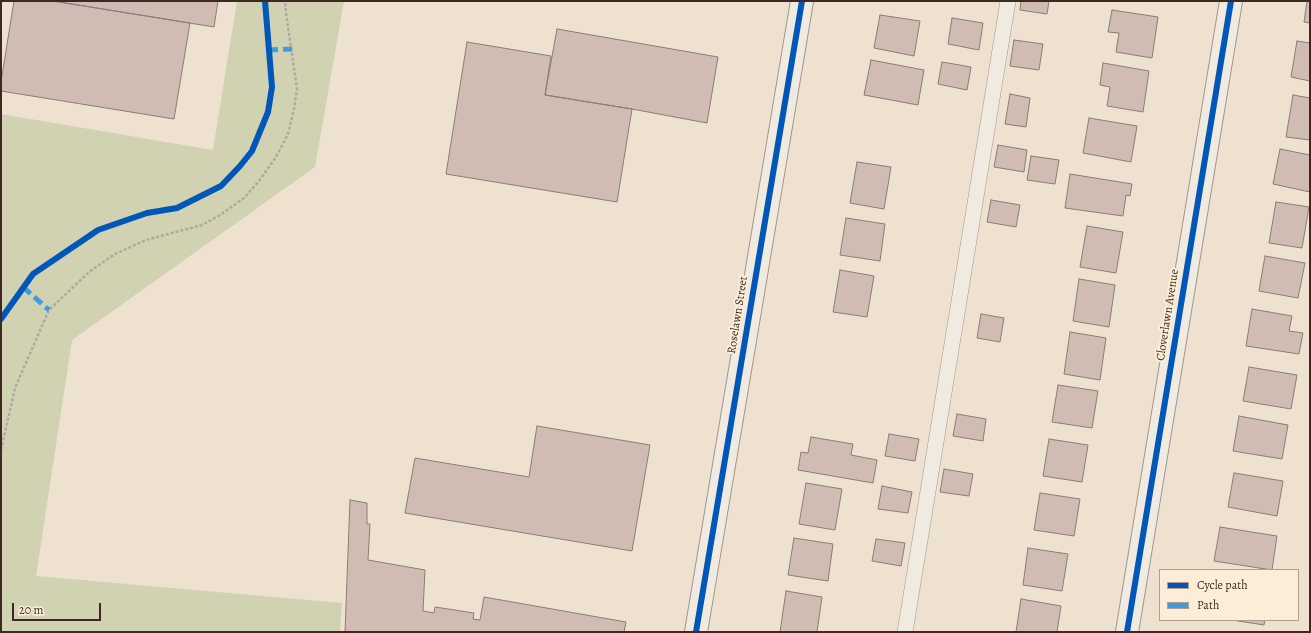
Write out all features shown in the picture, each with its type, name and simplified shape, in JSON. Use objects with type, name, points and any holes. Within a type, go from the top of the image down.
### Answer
[{"type":"street","name":"Roselawn Street","points":[[696,632],[802,1]]},
{"type":"street","name":"Cloverlawn Avenue","points":[[1128,632],[1231,1]]},
{"type":"lane","points":[[905,632],[1008,1]]},
{"type":"path","points":[[1,450],[15,388],[49,310],[89,272],[115,254],[146,240],[202,225],[220,215],[244,198],[259,181],[276,157],[288,134],[297,89],[285,1]]},
{"type":"green space","points":[[237,1],[344,1],[315,167],[72,340],[36,576],[342,603],[340,632],[1,632],[1,114],[213,150]]},
{"type":"building","points":[[14,1],[53,1],[190,23],[174,119],[1,91],[1,82]]},
{"type":"building","points":[[53,1],[218,1],[214,27]]},
{"type":"building","points":[[1021,1],[1049,1],[1047,14],[1020,10]]},
{"type":"building","points":[[1307,1],[1310,1],[1310,23],[1304,22]]},
{"type":"building","points":[[1112,10],[1158,17],[1152,58],[1116,52],[1119,33],[1108,32]]},
{"type":"building","points":[[880,15],[920,21],[914,56],[874,48]]},
{"type":"building","points":[[952,18],[983,23],[979,50],[948,44]]},
{"type":"building","points":[[557,29],[718,57],[707,123],[545,95]]},
{"type":"building","points":[[1014,40],[1043,44],[1039,70],[1010,66]]},
{"type":"building","points":[[1297,41],[1310,43],[1310,81],[1291,77]]},
{"type":"building","points":[[467,42],[551,56],[545,95],[632,109],[617,202],[446,174]]},
{"type":"building","points":[[871,60],[924,70],[918,105],[864,95]]},
{"type":"building","points":[[942,62],[971,67],[967,90],[938,84]]},
{"type":"building","points":[[1103,63],[1149,71],[1143,112],[1107,106],[1110,87],[1100,85]]},
{"type":"building","points":[[1010,94],[1030,98],[1026,127],[1005,124]]},
{"type":"building","points":[[1293,95],[1310,98],[1310,140],[1286,137]]},
{"type":"building","points":[[1089,118],[1137,126],[1131,162],[1083,153]]},
{"type":"building","points":[[998,145],[1027,150],[1024,172],[994,167]]},
{"type":"building","points":[[1280,149],[1310,155],[1310,192],[1273,184]]},
{"type":"building","points":[[1031,156],[1059,160],[1055,184],[1027,180]]},
{"type":"building","points":[[857,162],[891,167],[884,209],[850,203]]},
{"type":"building","points":[[1070,174],[1132,184],[1130,196],[1126,195],[1123,216],[1065,208]]},
{"type":"building","points":[[991,200],[1020,205],[1016,227],[987,222]]},
{"type":"building","points":[[1276,202],[1309,207],[1302,248],[1269,243]]},
{"type":"building","points":[[846,218],[885,224],[880,261],[840,255]]},
{"type":"building","points":[[1087,226],[1123,232],[1116,273],[1080,267]]},
{"type":"building","points":[[1265,256],[1305,263],[1298,298],[1259,291]]},
{"type":"building","points":[[840,270],[874,276],[867,317],[833,312]]},
{"type":"building","points":[[1079,279],[1115,285],[1109,327],[1073,321]]},
{"type":"building","points":[[1252,309],[1292,316],[1289,331],[1303,333],[1299,354],[1246,346]]},
{"type":"building","points":[[981,314],[1004,318],[1000,342],[977,338]]},
{"type":"building","points":[[1070,332],[1106,338],[1100,380],[1064,374]]},
{"type":"building","points":[[1249,367],[1297,375],[1291,409],[1243,401]]},
{"type":"building","points":[[1058,385],[1098,391],[1092,428],[1052,422]]},
{"type":"building","points":[[957,414],[986,419],[983,441],[953,436]]},
{"type":"building","points":[[1239,416],[1288,425],[1282,459],[1233,451]]},
{"type":"building","points":[[537,426],[650,445],[632,551],[405,513],[415,458],[529,477]]},
{"type":"building","points":[[889,434],[919,439],[915,461],[885,456]]},
{"type":"building","points":[[811,437],[853,444],[851,455],[877,460],[873,483],[798,470],[801,452],[808,453]]},
{"type":"building","points":[[1049,439],[1088,445],[1082,482],[1043,476]]},
{"type":"building","points":[[944,469],[973,474],[969,496],[940,492]]},
{"type":"building","points":[[1234,473],[1283,481],[1277,516],[1228,507]]},
{"type":"building","points":[[806,483],[842,489],[835,530],[799,524]]},
{"type":"building","points":[[882,486],[912,492],[908,513],[878,509]]},
{"type":"building","points":[[1040,493],[1080,499],[1074,536],[1034,530]]},
{"type":"building","points":[[350,500],[367,503],[367,524],[370,524],[368,560],[425,570],[423,611],[434,613],[435,607],[474,613],[473,619],[480,620],[484,597],[626,622],[624,632],[345,632]]},
{"type":"building","points":[[1220,527],[1277,536],[1272,569],[1214,561]]},
{"type":"building","points":[[794,538],[833,544],[828,581],[788,575]]},
{"type":"building","points":[[876,539],[905,543],[901,566],[872,561]]},
{"type":"building","points":[[1028,548],[1068,554],[1062,591],[1023,585]]},
{"type":"building","points":[[786,591],[822,597],[817,632],[780,632]]},
{"type":"building","points":[[1021,599],[1061,606],[1057,632],[1016,632]]},
{"type":"building","points":[[1238,621],[1265,621],[1264,625]]},
{"type":"marked path","points":[[268,50],[292,49]]},
{"type":"marked path","points":[[23,287],[49,310]]},
{"type":"cycle path","points":[[1,319],[33,274],[98,230],[147,213],[177,208],[221,186],[240,166],[252,151],[268,112],[272,87],[265,1]]},
{"type":"cycle path","points":[[696,632],[802,1]]},
{"type":"cycle path","points":[[1127,632],[1231,1]]}]
